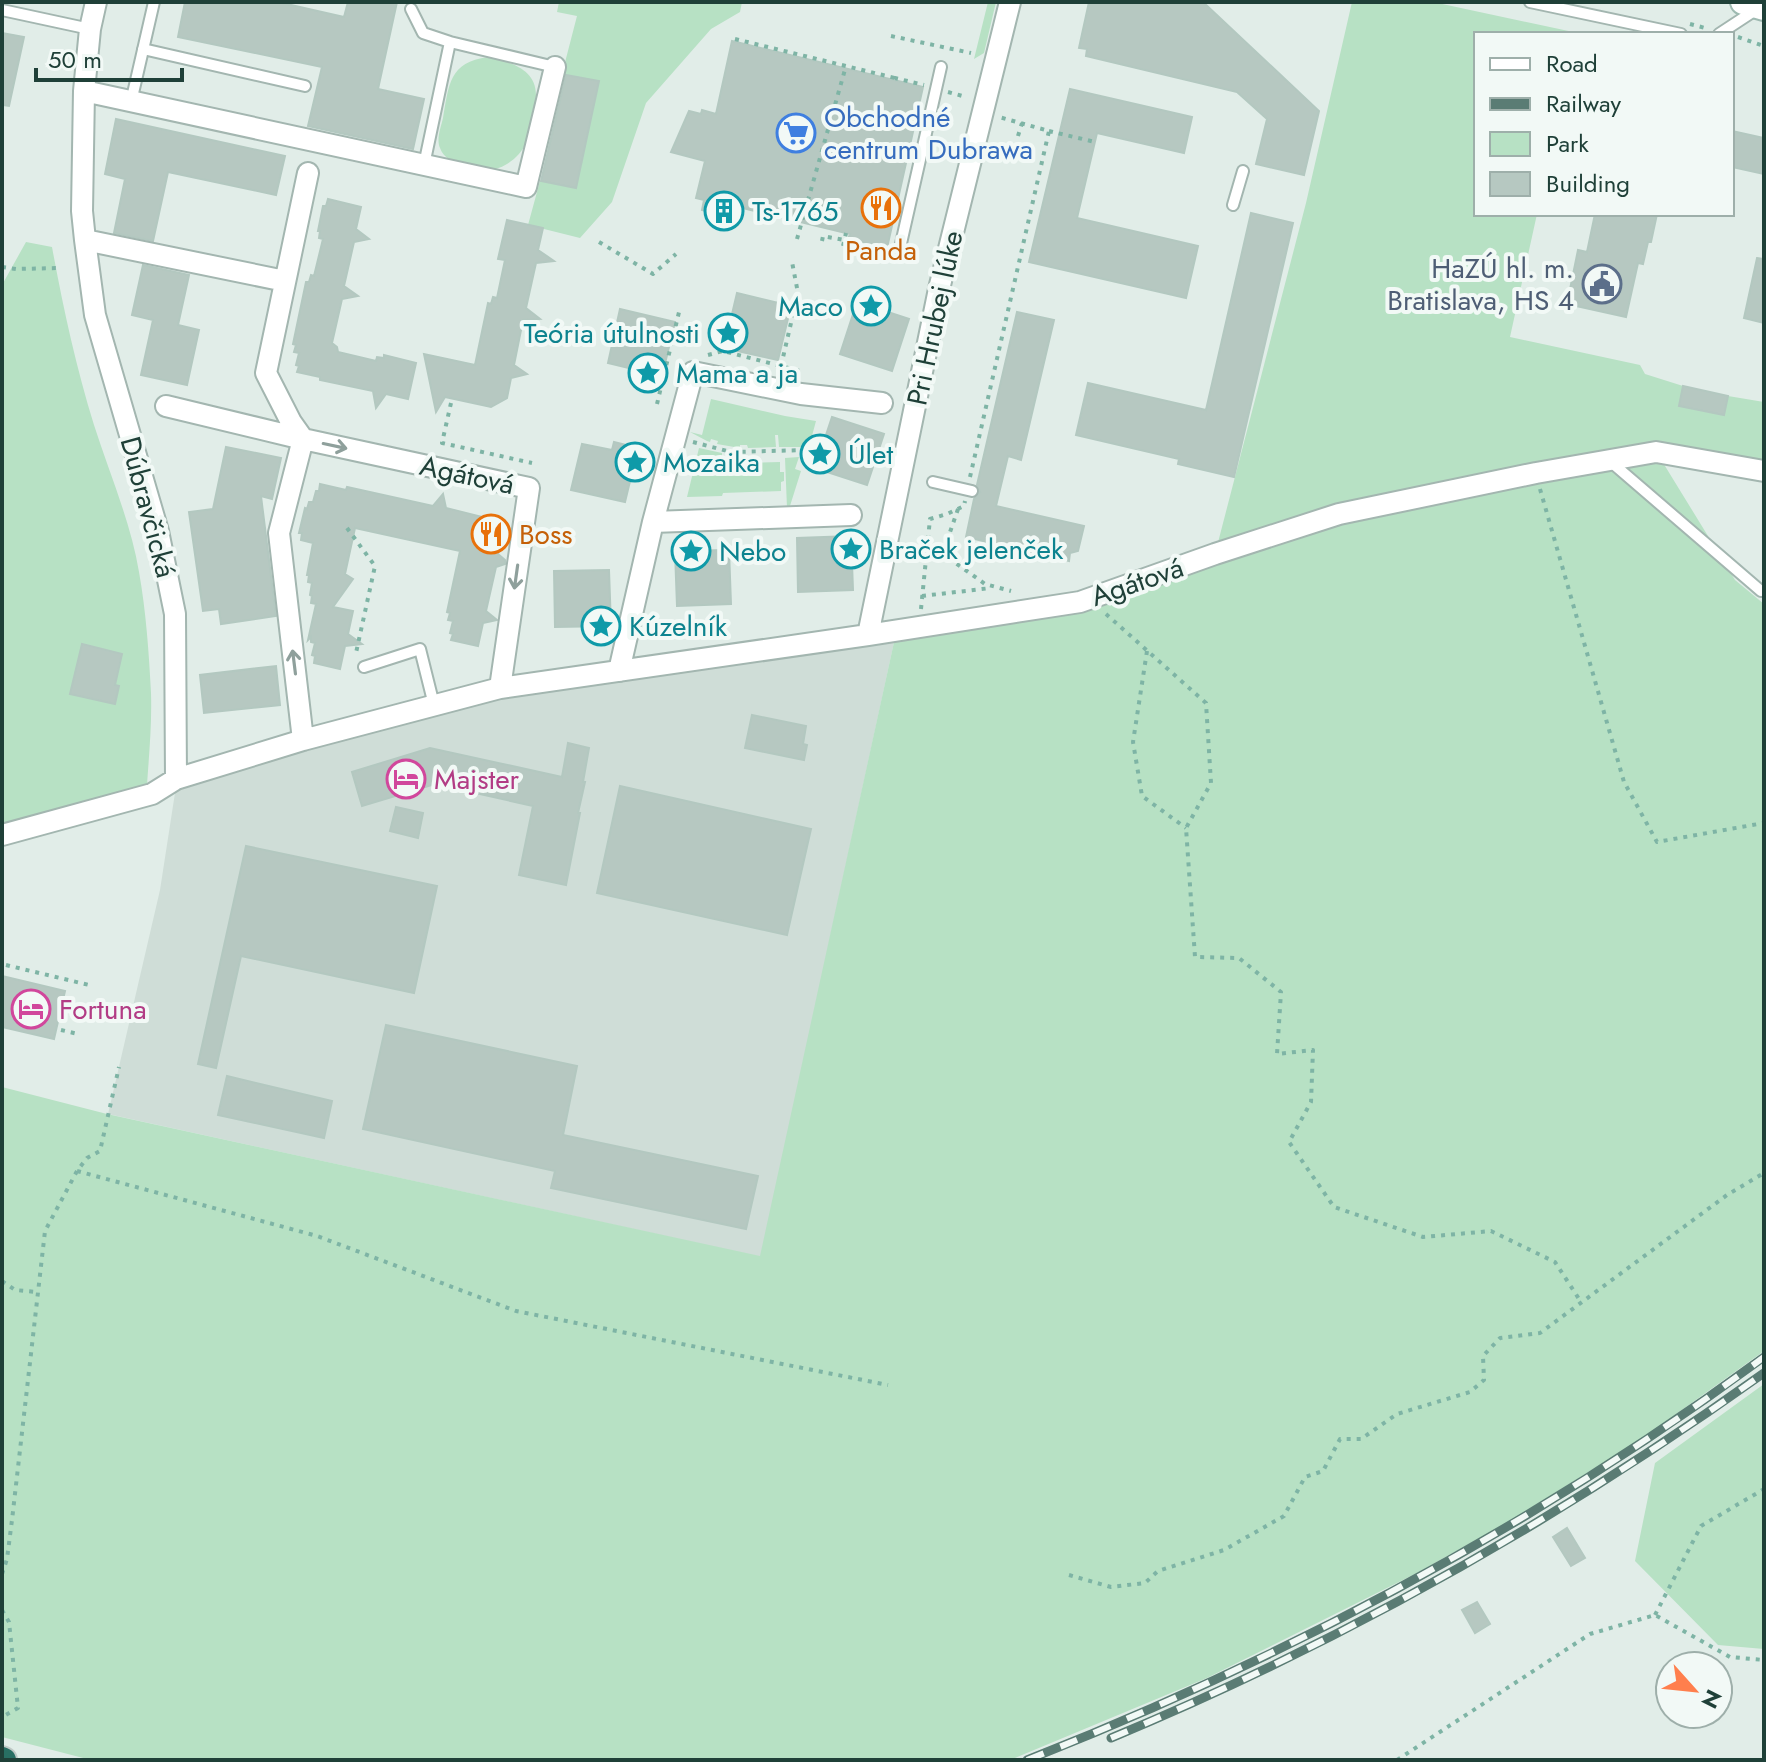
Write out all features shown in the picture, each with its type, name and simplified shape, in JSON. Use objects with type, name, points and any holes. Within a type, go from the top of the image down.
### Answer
[{"type":"street","name":"Dúbravčická","points":[[96,2],[84,91],[82,211],[95,315],[158,531],[175,614],[176,779]]},
{"type":"street","name":"Pri Hrubej lúke","points":[[868,635],[939,289],[1010,2]]},
{"type":"street","points":[[84,91],[526,187],[555,67]]},
{"type":"street","points":[[303,740],[279,533],[303,439],[266,373],[308,173]]},
{"type":"street","points":[[85,240],[285,281]]},
{"type":"street","points":[[619,671],[653,522],[693,372],[801,394],[882,403]]},
{"type":"street","points":[[166,406],[303,439]]},
{"type":"street","name":"Agátová","points":[[303,439],[529,488],[500,688]]},
{"type":"street","name":"Agátová","points":[[2,835],[152,794],[176,779],[303,740],[500,688],[1080,602],[1339,514],[1536,473],[1656,452],[1764,471]]},
{"type":"street","points":[[653,522],[851,515]]},
{"type":"lane","points":[[131,102],[154,2]]},
{"type":"lane","points":[[1530,2],[1672,32]]},
{"type":"lane","points":[[1722,32],[1756,6]]},
{"type":"lane","points":[[411,9],[423,33],[555,67]]},
{"type":"lane","points":[[2,10],[90,29]]},
{"type":"lane","points":[[424,165],[450,42]]},
{"type":"lane","points":[[143,49],[305,86]]},
{"type":"lane","points":[[900,248],[941,67]]},
{"type":"lane","points":[[1233,205],[1243,171]]},
{"type":"lane","points":[[1609,461],[1761,591]]},
{"type":"lane","points":[[933,482],[970,490]]},
{"type":"lane","points":[[364,667],[420,649],[434,705]]},
{"type":"path","points":[[891,36],[971,53]]},
{"type":"path","points":[[1734,36],[1764,46]]},
{"type":"path","points":[[735,39],[895,78]]},
{"type":"path","points":[[797,239],[846,66]]},
{"type":"path","points":[[1000,105],[997,117],[1095,142]]},
{"type":"path","points":[[1018,136],[1022,123]]},
{"type":"path","points":[[919,627],[930,519],[964,506],[970,490],[1049,131]]},
{"type":"path","points":[[822,241],[823,236],[843,243],[846,233]]},
{"type":"path","points":[[599,242],[653,274],[676,254]]},
{"type":"path","points":[[781,366],[798,293],[792,262]]},
{"type":"path","points":[[2,267],[60,268]]},
{"type":"path","points":[[657,404],[680,308]]},
{"type":"path","points":[[706,355],[723,351],[800,371]]},
{"type":"path","points":[[451,403],[442,443],[532,463]]},
{"type":"path","points":[[685,440],[731,452],[810,450]]},
{"type":"path","points":[[1536,473],[1624,782],[1657,842],[1764,823]]},
{"type":"path","points":[[958,509],[948,538],[950,559],[985,584],[1007,592],[1020,590]]},
{"type":"path","points":[[347,528],[375,566],[356,653]]},
{"type":"path","points":[[922,596],[994,587]]},
{"type":"path","points":[[1089,599],[1206,703],[1211,783],[1186,828],[1195,957],[1239,958],[1281,992],[1277,1054],[1313,1050],[1311,1102],[1289,1142],[1334,1207],[1423,1237],[1491,1231],[1555,1262],[1581,1302]]},
{"type":"path","points":[[1147,651],[1133,742],[1142,796],[1186,828]]},
{"type":"path","points":[[6,965],[89,985]]},
{"type":"path","points":[[61,1030],[78,1034]]},
{"type":"path","points":[[2,1574],[12,1520],[45,1231],[77,1171],[87,1158],[100,1151],[119,1067]]},
{"type":"path","points":[[77,1171],[317,1236],[516,1311],[888,1385]]},
{"type":"path","points":[[1069,1575],[1111,1587],[1145,1583],[1158,1571],[1224,1550],[1284,1516],[1305,1477],[1323,1471],[1340,1439],[1361,1439],[1397,1414],[1470,1392],[1484,1380],[1483,1356],[1500,1338],[1540,1333],[1727,1195],[1764,1173]]},
{"type":"path","points":[[2,1281],[15,1290],[37,1292]]},
{"type":"path","points":[[1655,1615],[1701,1526],[1764,1489]]},
{"type":"path","points":[[2,1610],[9,1622],[18,1708],[2,1717]]},
{"type":"path","points":[[1397,1760],[1590,1634],[1655,1615],[1730,1657],[1764,1660]]},
{"type":"shaded area","points":[[896,633],[761,1257],[108,1114],[160,890],[177,780],[501,688]]},
{"type":"green space","points":[[559,2],[742,2],[740,12],[711,29],[646,103],[612,202],[580,238],[528,225],[540,181],[576,188],[599,82],[562,74],[577,16],[557,12]]},
{"type":"green space","points":[[988,2],[996,2],[984,53],[974,59]]},
{"type":"green space","points":[[1352,2],[1433,2],[1573,32],[1474,32],[1474,216],[1537,216],[1510,337],[1640,365],[1645,374],[1683,386],[1724,415],[1728,396],[1764,402],[1764,471],[1657,453],[1735,580],[1764,604],[1764,1351],[1640,1440],[1503,1525],[1415,1574],[1207,1678],[1010,1760],[91,1760],[2,1737],[2,1087],[107,1114],[760,1256],[896,633],[1080,602],[1215,554],[1306,203]]},
{"type":"green space","points":[[488,57],[526,72],[535,86],[536,95],[523,148],[505,165],[488,170],[449,159],[438,141],[453,77],[465,64]]},
{"type":"green space","points":[[26,242],[52,247],[81,381],[131,535],[145,617],[151,728],[147,785],[2,824],[2,285]]},
{"type":"green space","points":[[711,399],[816,421],[809,447],[779,447],[778,435],[775,435],[776,447],[748,448],[747,445],[740,445],[740,448],[717,444],[718,441],[711,439],[707,441],[690,432],[702,435]]},
{"type":"green space","points":[[699,448],[722,453],[722,464],[780,462],[780,472],[784,472],[781,491],[687,497]]},
{"type":"green space","points":[[799,457],[795,469],[801,471],[789,509],[785,458]]},
{"type":"green space","points":[[1764,1384],[1764,1649],[1718,1645],[1635,1561],[1655,1463]]},
{"type":"building","points":[[185,2],[278,2],[344,17],[348,2],[397,2],[378,89],[424,99],[413,149],[308,126],[322,67],[178,37]]},
{"type":"building","points":[[1089,2],[1203,2],[1319,111],[1304,175],[1256,164],[1267,119],[1237,92],[1086,56],[1087,49],[1079,48]]},
{"type":"building","points":[[2,33],[24,37],[9,106],[2,105]]},
{"type":"building","name":"Obchodné centrum Dubrawa","points":[[732,41],[923,87],[887,248],[848,239],[850,234],[730,205],[728,216],[702,210],[704,200],[696,198],[705,161],[671,152],[689,111],[701,114],[702,110],[716,114]]},
{"type":"building","points":[[566,75],[599,81],[576,188],[541,181]]},
{"type":"building","points":[[1070,89],[1192,117],[1184,153],[1097,133],[1077,218],[1198,246],[1186,298],[1029,262]]},
{"type":"building","points":[[116,119],[285,156],[276,195],[168,172],[153,241],[114,233],[125,179],[105,174]]},
{"type":"building","points":[[1734,131],[1764,138],[1764,174],[1734,167]]},
{"type":"building","points":[[328,199],[361,207],[356,229],[369,239],[354,242],[344,286],[358,296],[342,299],[332,343],[338,352],[376,361],[377,357],[384,358],[384,355],[416,363],[408,399],[386,394],[376,408],[373,391],[297,372],[299,353],[294,352],[296,345],[293,344],[306,282],[309,282],[311,275],[314,276],[323,239],[319,238],[318,231],[323,206],[326,206]]},
{"type":"building","points":[[1251,213],[1293,223],[1234,477],[1178,464],[1179,459],[1076,435],[1088,383],[1206,410]]},
{"type":"building","name":"HaZÚ hl. m. Bratislava, HS 4","points":[[1595,216],[1657,216],[1643,264],[1638,263],[1626,317],[1567,304],[1578,250],[1587,252]]},
{"type":"building","points":[[507,220],[543,228],[538,250],[554,261],[536,263],[526,308],[540,319],[523,320],[514,365],[527,374],[511,378],[507,398],[491,407],[445,397],[436,412],[424,354],[475,365],[488,303],[491,304],[493,297],[497,298],[505,260],[498,259]]},
{"type":"building","points":[[1757,258],[1764,259],[1764,323],[1744,318]]},
{"type":"building","points":[[143,265],[189,275],[178,325],[199,330],[187,385],[141,375],[153,320],[132,315]]},
{"type":"building","points":[[737,293],[791,306],[778,360],[724,348]]},
{"type":"building","points":[[857,302],[909,319],[892,371],[840,354]]},
{"type":"building","points":[[620,309],[675,322],[662,376],[608,363]]},
{"type":"building","points":[[1017,312],[1054,320],[1021,460],[1008,456],[996,506],[1084,526],[1078,551],[1070,553],[1069,561],[966,537],[974,499],[980,492],[977,485]]},
{"type":"building","points":[[1683,386],[1728,396],[1724,415],[1679,406]]},
{"type":"building","points":[[832,417],[884,434],[867,485],[815,468]]},
{"type":"building","points":[[614,442],[638,448],[625,502],[571,490],[582,444],[612,450]]},
{"type":"building","points":[[226,447],[281,458],[272,499],[261,496],[276,616],[221,624],[219,609],[203,611],[189,512],[213,509]]},
{"type":"building","points":[[320,484],[433,506],[443,494],[446,508],[486,518],[490,516],[503,534],[498,554],[505,564],[496,567],[486,611],[497,620],[483,623],[478,646],[451,640],[453,621],[448,620],[450,613],[447,612],[460,551],[355,528],[345,574],[353,579],[333,607],[353,611],[348,634],[362,644],[345,646],[340,669],[314,663],[315,643],[311,642],[311,637],[308,640],[316,604],[311,603],[312,583],[308,582],[307,575],[313,543],[301,540],[302,533],[299,533],[305,508],[313,502]]},
{"type":"building","points":[[851,536],[853,590],[798,592],[797,538]]},
{"type":"building","points":[[729,550],[731,604],[677,606],[675,551]]},
{"type":"building","points":[[609,570],[611,626],[555,627],[554,571]]},
{"type":"building","points":[[82,644],[122,654],[115,685],[119,686],[115,704],[70,694]]},
{"type":"building","points":[[276,666],[280,705],[204,713],[200,675]]},
{"type":"building","points":[[752,715],[806,726],[804,760],[745,748]]},
{"type":"building","points":[[568,743],[589,748],[566,885],[519,875],[533,806],[435,784],[362,806],[352,772],[430,748],[562,777]]},
{"type":"building","points":[[620,786],[811,829],[787,935],[597,893]]},
{"type":"building","points":[[396,807],[423,813],[418,838],[390,831]]},
{"type":"building","points":[[246,846],[437,886],[414,993],[241,956],[216,1068],[198,1064]]},
{"type":"building","name":"Fortuna","points":[[2,976],[65,991],[54,1039],[2,1027]]},
{"type":"building","points":[[386,1025],[577,1066],[563,1135],[758,1176],[746,1229],[551,1188],[555,1171],[363,1129]]},
{"type":"building","points":[[227,1076],[332,1101],[324,1138],[218,1115]]},
{"type":"building","points":[[1567,1528],[1585,1558],[1571,1566],[1553,1537]]},
{"type":"building","points":[[1477,1602],[1490,1624],[1475,1633],[1462,1610]]},
{"type":"railway","points":[[1027,1760],[1221,1677],[1409,1582],[1591,1476],[1764,1357]]},
{"type":"railway","points":[[1111,1738],[1282,1661],[1448,1574],[1609,1478],[1764,1373]]},
{"type":"place","name":"Obchodné centrum Dubrawa","points":[[796,133]]},
{"type":"place","name":"Panda","points":[[881,208]]},
{"type":"place","name":"Ts-1765","points":[[724,211]]},
{"type":"place","name":"HaZÚ hl. m. Bratislava, HS 4","points":[[1602,284]]},
{"type":"place","name":"Maco","points":[[871,306]]},
{"type":"place","name":"Teória útulnosti","points":[[728,333]]},
{"type":"place","name":"Mama a ja","points":[[648,373]]},
{"type":"place","name":"Úlet","points":[[820,454]]},
{"type":"place","name":"Mozaika","points":[[635,462]]},
{"type":"place","name":"Boss","points":[[491,534]]},
{"type":"place","name":"Braček jelenček","points":[[851,549]]},
{"type":"place","name":"Nebo","points":[[691,551]]},
{"type":"place","name":"Kúzelník","points":[[601,626]]},
{"type":"place","name":"Majster","points":[[406,779]]},
{"type":"place","name":"Fortuna","points":[[31,1009]]}]
